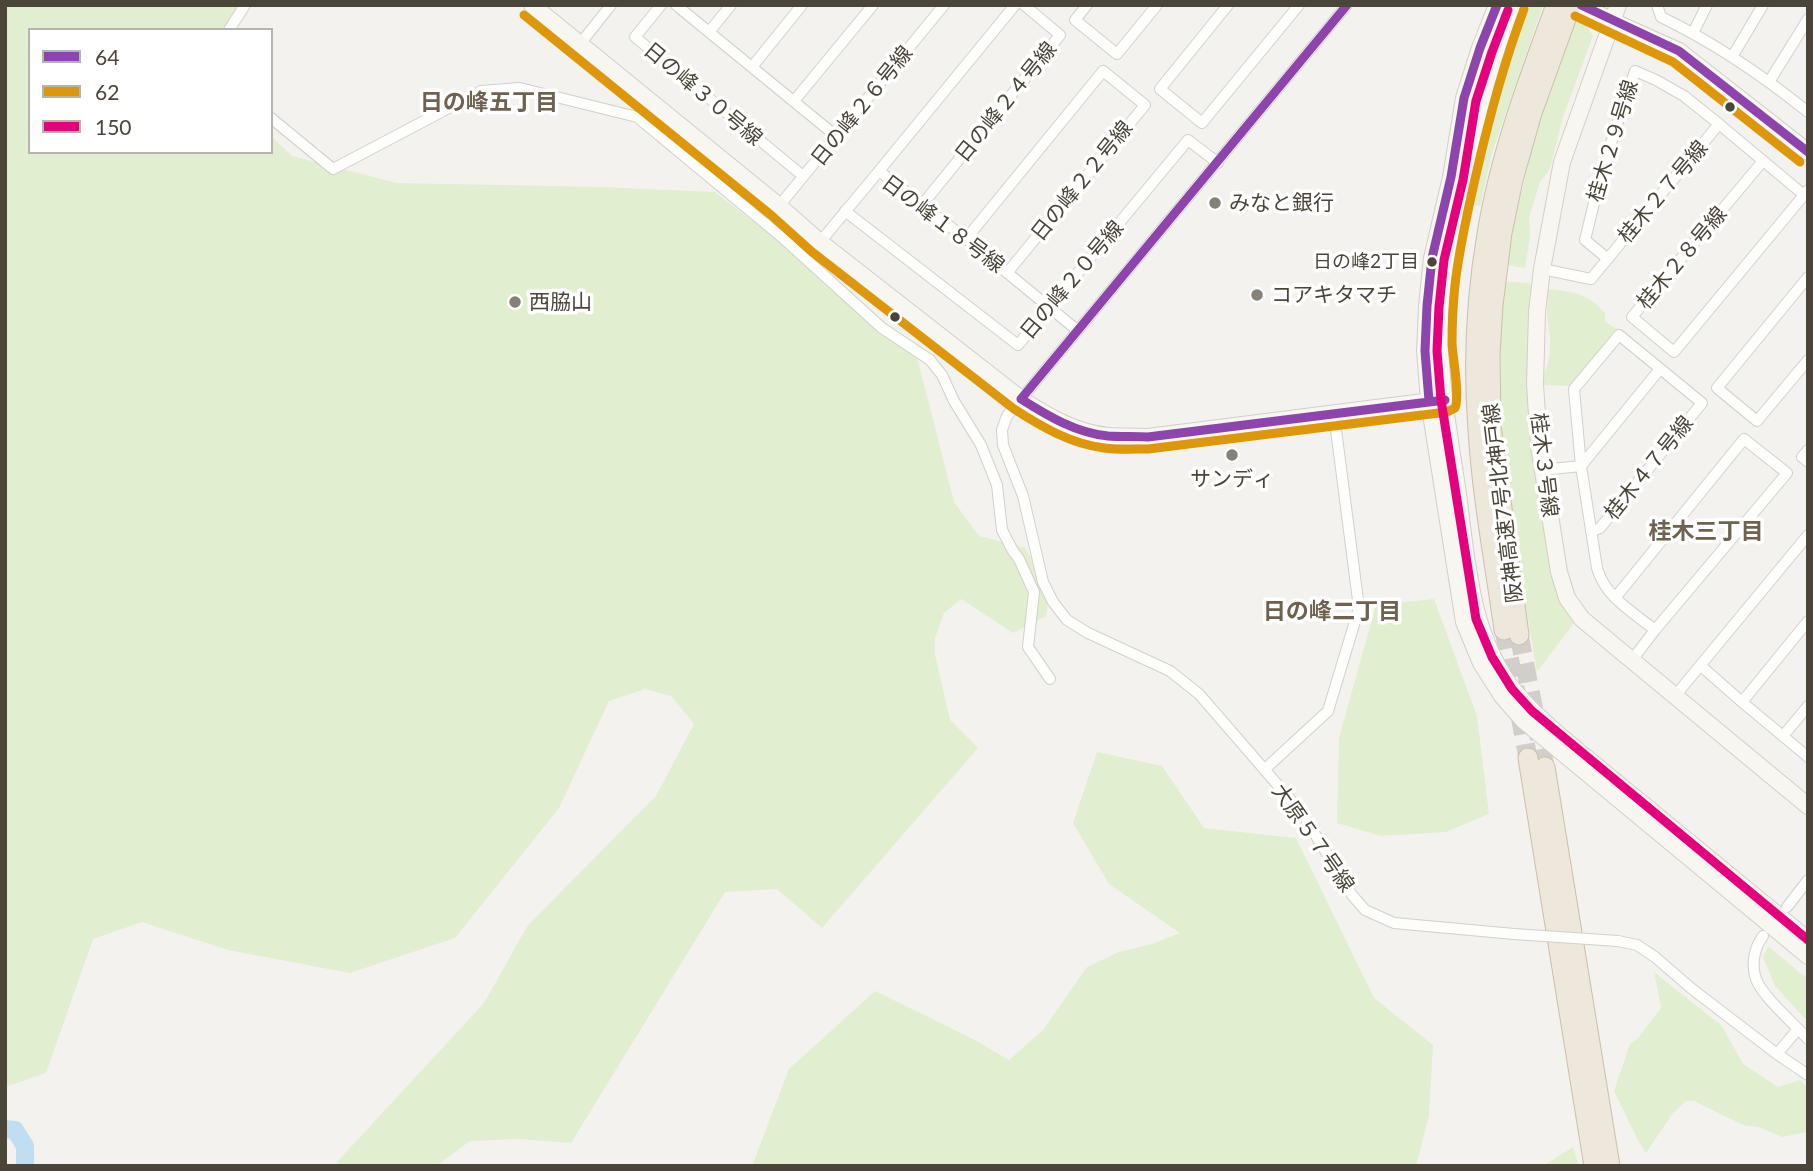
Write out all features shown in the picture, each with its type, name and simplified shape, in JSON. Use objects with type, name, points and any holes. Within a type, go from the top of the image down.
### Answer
[{"type":"highway","name":"阪神高速7号北神戸線","points":[[1556,5],[1518,107],[1499,176],[1487,234],[1478,300],[1477,428],[1483,488],[1512,632],[1491,426],[1490,355],[1493,305],[1502,233],[1513,180],[1532,113],[1577,6]]},
{"type":"highway","points":[[1594,1166],[1536,762],[1610,1166]]},
{"type":"street","points":[[230,28],[245,5]]},
{"type":"street","points":[[532,5],[820,242],[1046,416],[1075,428],[1106,436],[1147,437],[1437,400]]},
{"type":"street","points":[[580,44],[611,5]]},
{"type":"street","name":"日の峰３０号線","points":[[661,5],[635,37],[803,176]]},
{"type":"street","points":[[676,5],[836,136]]},
{"type":"street","points":[[709,32],[731,5]]},
{"type":"street","points":[[752,67],[802,5]]},
{"type":"street","points":[[794,101],[873,5]]},
{"type":"street","name":"日の峰２６号線","points":[[779,206],[944,5]]},
{"type":"street","points":[[879,171],[1015,5]]},
{"type":"street","name":"日の峰２４号線","points":[[922,205],[1060,35],[1024,5]]},
{"type":"street","points":[[1087,5],[1075,20],[1116,54],[1157,5]]},
{"type":"street","points":[[1228,5],[1160,89],[1202,123],[1299,5]]},
{"type":"street","name":"大原５７号線","points":[[1347,5],[1007,416],[1002,430],[1003,445],[1023,496],[1043,582],[1053,602],[1067,620],[1088,633],[1170,671],[1199,694],[1302,813],[1352,895],[1365,910],[1394,923],[1417,927],[1618,941],[1637,945],[1808,1075]]},
{"type":"street","points":[[1497,5],[1464,97],[1451,177],[1432,258],[1425,351],[1437,400],[1478,620],[1491,653],[1511,686],[1532,711],[1808,940]]},
{"type":"street","points":[[1513,5],[1482,93],[1450,235],[1442,294],[1437,400],[1464,622],[1480,663],[1502,696],[1523,720],[1808,956]]},
{"type":"street","name":"桂木３号線","points":[[1618,5],[1562,162],[1542,269],[1537,312],[1535,384],[1539,446],[1559,572],[1567,598],[1582,619],[1806,800]]},
{"type":"street","points":[[1657,5],[1661,17],[1731,57],[1807,110]]},
{"type":"street","points":[[1693,33],[1707,5]]},
{"type":"street","points":[[1731,57],[1763,5]]},
{"type":"street","points":[[1577,6],[1679,51],[1808,152]]},
{"type":"street","points":[[1769,82],[1808,19]]},
{"type":"street","name":"日の峰２２号線","points":[[966,239],[1103,71],[1144,104],[1007,273]]},
{"type":"street","name":"桂木２９号線","points":[[1608,259],[1585,240],[1602,170],[1635,71],[1684,96],[1719,124]]},
{"type":"street","points":[[273,120],[333,169],[481,91],[520,88],[637,117],[784,239],[882,328],[930,360],[942,375],[954,401],[981,445],[997,485],[1002,530],[1034,592],[1028,647],[1050,679]]},
{"type":"street","name":"桂木２７号線","points":[[1542,269],[1591,279],[1719,124],[1806,192]]},
{"type":"street","name":"日の峰２０号線","points":[[845,211],[1018,345],[1188,140],[1218,163]]},
{"type":"street","name":"桂木２８号線","points":[[1763,161],[1632,317],[1674,352],[1806,192]]},
{"type":"street","name":"日の峰１８号線","points":[[820,242],[879,171],[1077,330]]},
{"type":"street","points":[[1808,277],[1717,388],[1757,421],[1808,360]]},
{"type":"street","name":"桂木４７号線","points":[[1581,466],[1574,389],[1619,335],[1702,403],[1600,528],[1591,533]]},
{"type":"street","points":[[1542,470],[1581,466],[1660,369]]},
{"type":"street","points":[[1265,769],[1328,711],[1359,608],[1334,414]]},
{"type":"street","points":[[1615,598],[1744,439],[1787,473],[1632,660]]},
{"type":"street","points":[[1808,450],[1802,457],[1808,462]]},
{"type":"street","points":[[1581,466],[1600,581],[1615,598],[1656,630]]},
{"type":"street","points":[[1675,696],[1808,536]]},
{"type":"street","points":[[1019,559],[1036,557]]},
{"type":"street","points":[[1742,702],[1808,621]]},
{"type":"street","points":[[1701,666],[1808,757]]},
{"type":"street","points":[[1783,736],[1808,706]]},
{"type":"street","points":[[1787,907],[1808,880]]},
{"type":"street","points":[[1763,936],[1758,943],[1754,959],[1756,980],[1767,996],[1808,1039]]},
{"type":"street","points":[[1777,1054],[1798,1029]]},
{"type":"green space","points":[[5,5],[237,5],[234,28],[28,28],[28,154],[273,154],[273,138],[292,156],[397,183],[715,192],[914,345],[954,502],[979,536],[1025,548],[1050,591],[1046,616],[1013,633],[961,599],[944,613],[935,638],[935,655],[950,720],[978,748],[822,928],[777,889],[725,892],[571,1143],[517,1139],[470,1141],[436,1166],[341,1166],[337,1162],[484,1003],[528,925],[656,796],[694,724],[671,696],[645,689],[609,701],[559,808],[455,938],[350,973],[228,950],[142,922],[93,939],[46,1073],[5,1087]]},
{"type":"green space","points":[[1543,5],[1492,153],[1480,206],[1471,204],[1506,65],[1527,8]]},
{"type":"green space","points":[[1574,21],[1586,25],[1593,36],[1563,117],[1550,169],[1540,182],[1529,218],[1530,236],[1525,268],[1507,265],[1538,125]]},
{"type":"green space","points":[[1503,281],[1529,283],[1532,286],[1560,601],[1574,623],[1537,672],[1504,476],[1497,386]]},
{"type":"green space","points":[[1548,289],[1586,297],[1605,313],[1605,322],[1617,329],[1570,386],[1544,385],[1550,355]]},
{"type":"green space","points":[[1434,599],[1477,716],[1489,814],[1446,832],[1381,836],[1337,823],[1339,738],[1376,605]]},
{"type":"green space","points":[[1097,752],[1162,766],[1204,828],[1296,838],[1374,998],[1433,1045],[1429,1116],[1416,1166],[752,1166],[789,1069],[875,991],[971,1038],[1009,1060],[1043,1030],[1087,967],[1119,952],[1152,944],[1180,933],[1109,884],[1073,823]]},
{"type":"green space","points":[[1768,946],[1808,977],[1808,1022],[1775,986],[1763,957]]},
{"type":"green space","points":[[1654,972],[1722,1026],[1743,1064],[1778,1087],[1800,1080],[1808,1088],[1808,1132],[1782,1137],[1759,1127],[1743,1125],[1694,1101],[1686,1101],[1673,1113],[1646,1153],[1614,1091],[1630,1044],[1661,1008]]},
{"type":"green space","points":[[1573,1147],[1579,1166],[1543,1166]]},
{"type":"waterway","points":[[5,1129],[15,1130],[25,1146],[25,1166]]},
{"type":"tunnel","points":[[1504,630],[1528,758]]},
{"type":"tunnel","points":[[1519,635],[1545,767]]},
{"type":"transit line","name":"64","points":[[1021,399],[1347,5]]},
{"type":"transit line","name":"64","points":[[1429,401],[1425,351],[1432,258],[1451,177],[1464,98],[1497,5]]},
{"type":"transit line","name":"64","points":[[1581,5],[1679,51],[1808,152]]},
{"type":"transit line","name":"62","points":[[524,15],[771,215],[812,252],[1014,409],[1068,439],[1110,449],[1148,449],[1447,412],[1455,408],[1457,395],[1452,322],[1461,245],[1491,115],[1524,9]]},
{"type":"transit line","name":"150","points":[[1508,10],[1476,101],[1463,180],[1444,260],[1439,307],[1437,351],[1441,400],[1476,619],[1492,657],[1512,689],[1532,711],[1808,940]]},
{"type":"transit line","name":"62","points":[[1575,16],[1673,62],[1800,162]]},
{"type":"transit line","name":"64","points":[[1021,399],[1052,417],[1085,431],[1108,436],[1148,437],[1445,400]]},
{"type":"place","name":"みなと銀行","points":[[1215,203]]},
{"type":"place","name":"日の峰2丁目","points":[[1432,262]]},
{"type":"place","name":"コアキタマチ","points":[[1257,295]]},
{"type":"place","name":"西脇山","points":[[515,302]]},
{"type":"place","name":"サンディ","points":[[1232,455]]},
{"type":"district","name":"日の峰五丁目","points":[[489,103]]},
{"type":"district","name":"桂木三丁目","points":[[1706,532]]},
{"type":"district","name":"日の峰二丁目","points":[[1332,612]]}]
